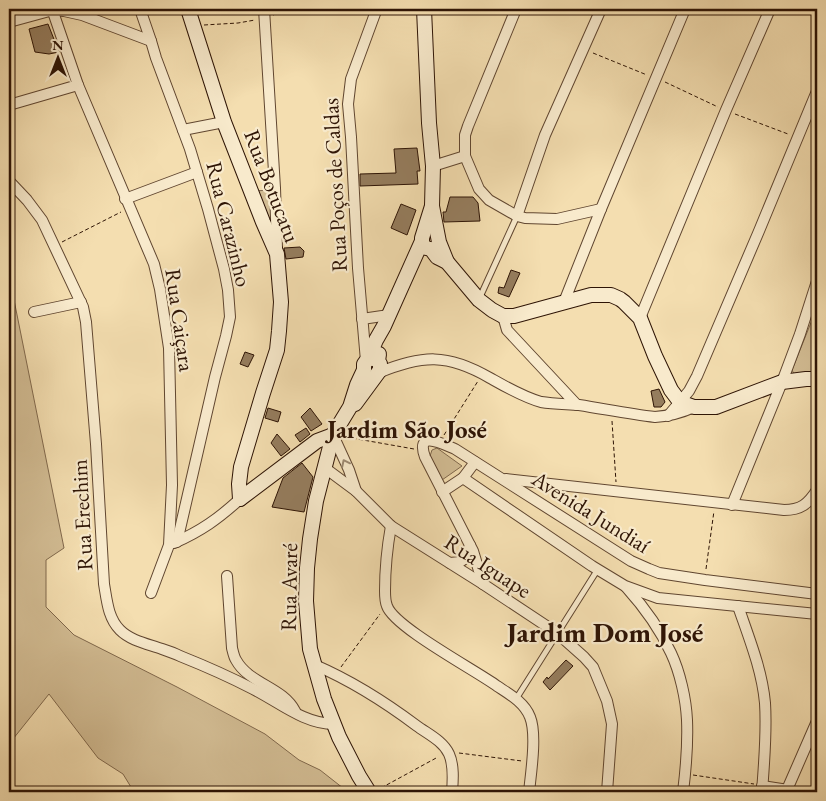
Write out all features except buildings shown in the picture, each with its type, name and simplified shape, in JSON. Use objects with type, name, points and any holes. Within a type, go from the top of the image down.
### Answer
[{"type":"main road","name":"Rua Botucatu","points":[[188,9],[224,122],[277,254],[280,302],[278,342],[241,467],[240,499]]},
{"type":"main road","points":[[427,12],[429,123],[433,166],[430,242],[479,300],[504,316],[514,316],[591,295],[611,295],[624,302],[640,318],[671,390],[680,402],[698,407],[716,407],[782,382],[817,379]]},
{"type":"main road","name":"Rua Avaré","points":[[375,790],[355,768],[334,724],[319,684],[310,649],[306,586],[312,521],[333,435],[373,366],[374,344],[409,270],[430,242]]},
{"type":"main road","points":[[240,499],[317,441],[333,435]]},
{"type":"street","points":[[9,22],[52,9],[64,10],[152,41]]},
{"type":"street","name":"Rua Caiçara","points":[[52,9],[78,85],[154,264],[160,289],[169,348],[173,544],[152,593]]},
{"type":"street","name":"Rua Carazinho","points":[[140,9],[156,58],[190,148],[208,209],[224,269],[230,317],[173,544]]},
{"type":"street","points":[[516,9],[468,126],[465,135],[465,156],[483,195],[517,216],[556,219],[601,210]]},
{"type":"street","points":[[517,216],[545,135],[601,9]]},
{"type":"street","points":[[564,302],[685,9]]},
{"type":"street","points":[[640,318],[770,9]]},
{"type":"street","name":"Rua Poços de Caldas","points":[[373,366],[362,319],[348,104],[353,71],[375,10]]},
{"type":"street","points":[[264,14],[275,188],[277,254]]},
{"type":"street","points":[[9,105],[78,85]]},
{"type":"street","points":[[668,416],[689,391],[697,376],[817,91]]},
{"type":"street","points":[[183,130],[224,122]]},
{"type":"street","points":[[433,166],[465,156]]},
{"type":"street","points":[[127,203],[197,172]]},
{"type":"street","name":"Rua Erechim","points":[[9,181],[42,220],[81,302],[86,322],[96,444],[104,584],[108,607],[114,623],[122,632],[135,640],[164,649],[194,662],[255,690],[314,721],[334,724]]},
{"type":"street","points":[[732,505],[816,296],[817,281]]},
{"type":"street","points":[[34,312],[81,302]]},
{"type":"street","points":[[504,316],[507,330],[577,405]]},
{"type":"street","points":[[362,319],[386,321]]},
{"type":"street","points":[[373,366],[392,368],[414,361],[450,360],[483,374],[509,389],[541,401],[655,417],[668,416],[698,407]]},
{"type":"street","name":"Rua Iguape","points":[[333,435],[349,470],[356,491]]},
{"type":"street","points":[[440,442],[435,440],[428,441],[422,450],[470,545],[483,584]]},
{"type":"street","name":"Avenida Jundiaí","points":[[440,442],[475,462],[631,561],[649,569],[705,580],[817,594]]},
{"type":"street","points":[[442,492],[463,478],[475,462]]},
{"type":"street","name":"Rua Iguape","points":[[325,468],[356,491],[391,526],[557,633],[593,667],[607,701],[612,724],[606,792]]},
{"type":"street","name":"Avenida Jundiaí","points":[[463,478],[626,586],[658,598],[817,614]]},
{"type":"street","points":[[502,479],[784,510],[794,510],[803,506],[812,498],[817,490]]},
{"type":"street","points":[[173,544],[212,523],[240,499]]},
{"type":"street","points":[[391,526],[385,575],[387,607],[413,633],[494,684],[525,708],[530,717],[533,737],[529,792]]},
{"type":"street","points":[[450,563],[460,562],[468,557],[470,545]]},
{"type":"street","points":[[227,576],[232,648],[236,660],[246,672],[284,697],[297,713]]},
{"type":"street","points":[[626,586],[645,608],[672,654],[679,676],[687,718],[684,792]]},
{"type":"street","points":[[645,608],[658,598]]},
{"type":"street","points":[[738,606],[759,668],[765,704],[765,751],[762,789],[787,791],[817,721]]},
{"type":"street","points":[[315,665],[357,685],[399,712],[440,743],[448,752],[452,764],[452,792]]},
{"type":"street","points":[[319,684],[336,674]]},
{"type":"lane","points":[[479,300],[517,216]]},
{"type":"lane","points":[[515,699],[598,569]]},
{"type":"path","points":[[193,25],[238,23],[264,14],[287,9]]},
{"type":"path","points":[[583,49],[656,78],[726,110],[798,138]]},
{"type":"path","points":[[54,246],[127,203]]},
{"type":"path","points":[[440,442],[483,374]]},
{"type":"path","points":[[612,411],[617,492]]},
{"type":"path","points":[[333,435],[422,450]]},
{"type":"path","points":[[705,580],[715,503]]},
{"type":"path","points":[[336,674],[387,607]]},
{"type":"path","points":[[375,790],[448,752],[532,763]]},
{"type":"path","points":[[685,774],[762,789]]},
{"type":"shaded area","points":[[273,190],[277,249],[252,191]]},
{"type":"shaded area","points":[[9,285],[11,285],[64,548],[46,560],[46,607],[74,635],[265,734],[299,760],[320,770],[348,792],[134,792],[123,774],[98,758],[49,694],[9,744]]},
{"type":"shaded area","points":[[812,320],[817,323],[817,376],[795,376],[792,370]]},
{"type":"shaded area","points":[[437,448],[462,466],[442,480],[430,456],[432,450]]},
{"type":"district","name":"Jardim São José","points":[[407,429]]},
{"type":"district","name":"Jardim Dom José","points":[[605,632]]}]
